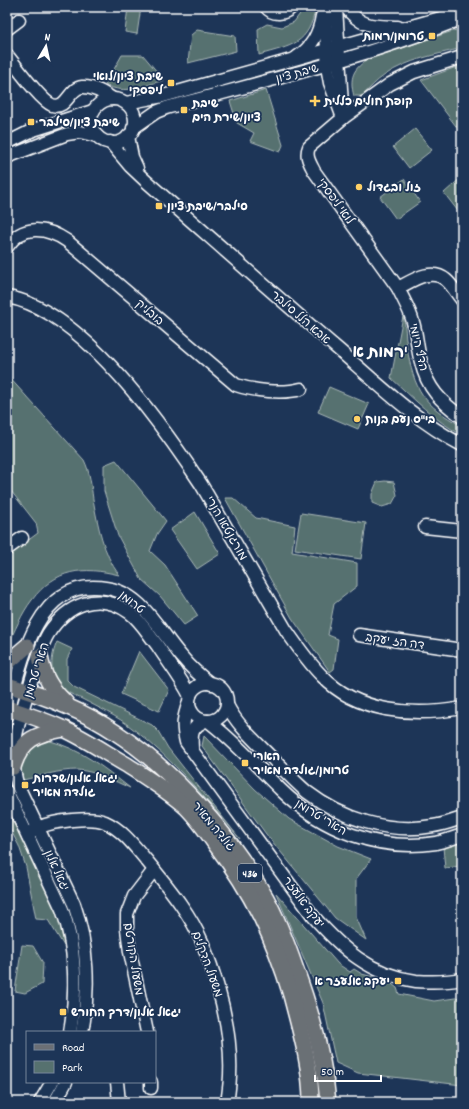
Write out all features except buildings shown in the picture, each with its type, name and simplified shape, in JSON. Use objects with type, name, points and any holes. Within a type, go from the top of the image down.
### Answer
[{"type":"main road","points":[[7,663],[27,646]]},
{"type":"main road","points":[[40,656],[43,672],[49,685],[60,698],[73,709]]},
{"type":"main road","name":"גולדה מאיר","points":[[17,688],[73,709],[114,731],[132,744],[165,772],[195,803],[228,841],[252,875],[266,900],[278,924],[302,985],[312,1017],[325,1070],[328,1102]]},
{"type":"main road","name":"גולדה מאיר","points":[[11,711],[64,729],[148,778],[171,794],[186,808],[228,860],[242,882],[271,936],[299,1023],[308,1073],[310,1102]]},
{"type":"main road","points":[[13,767],[20,751],[32,738],[41,734],[64,729]]},
{"type":"street","points":[[266,7],[273,12],[280,13],[286,12],[292,7]]},
{"type":"street","points":[[324,7],[333,49],[334,63],[330,83],[343,118]]},
{"type":"street","points":[[293,60],[311,45],[318,34],[324,7]]},
{"type":"street","points":[[333,49],[336,7]]},
{"type":"street","points":[[346,7],[356,19],[366,25],[409,27]]},
{"type":"street","points":[[333,49],[462,12]]},
{"type":"street","name":"שיבת ציון","points":[[131,132],[156,112],[166,108],[334,63],[410,39],[462,18]]},
{"type":"street","points":[[7,29],[19,20]]},
{"type":"street","name":"שיבת ציון","points":[[126,103],[163,96],[333,49]]},
{"type":"street","points":[[7,55],[44,99],[52,105],[60,106],[66,102],[79,88],[83,87],[94,89],[113,99]]},
{"type":"street","name":"לואי ליפסקי","points":[[398,288],[314,171],[308,160],[307,151],[309,147],[343,118],[390,84],[414,72],[462,56]]},
{"type":"street","points":[[83,87],[89,89],[93,95],[94,109]]},
{"type":"street","points":[[7,157],[67,134],[80,132],[97,136],[110,142],[117,142],[131,132],[134,121],[134,114],[126,103],[120,100],[106,100],[94,109],[91,117],[91,124],[97,136]]},
{"type":"street","points":[[7,143],[33,130],[94,109]]},
{"type":"street","name":"אבא הלל סילבר","points":[[131,132],[132,157],[140,173],[147,182]]},
{"type":"street","name":"אבא הלל סילבר","points":[[110,142],[130,166],[147,182],[399,402],[448,438],[462,445]]},
{"type":"street","name":"בובליק","points":[[7,247],[14,238],[30,231],[39,229],[57,234],[236,385],[246,388],[291,392],[301,389]]},
{"type":"street","points":[[398,288],[426,275],[439,275],[446,280],[462,300]]},
{"type":"street","name":"הדף היומי","points":[[398,288],[408,306],[427,380],[437,396],[462,417]]},
{"type":"street","name":"מורגנטאו הנרי","points":[[7,297],[34,305],[66,325],[106,361],[146,408],[186,461],[201,484],[286,630],[300,650],[322,676],[337,689],[354,698],[383,708],[401,712],[437,712],[462,708]]},
{"type":"street","points":[[425,527],[462,531]]},
{"type":"street","points":[[7,549],[22,538]]},
{"type":"street","name":"טרומן","points":[[27,646],[37,623],[50,606],[59,598],[78,589],[90,587],[116,589],[129,596],[140,605],[193,670],[211,684]]},
{"type":"street","name":"הארי טרומן","points":[[17,688],[40,656],[48,635],[59,618],[77,606],[88,602],[98,601],[113,604],[127,611],[139,621],[180,678],[189,699]]},
{"type":"street","name":"דה הז יעקב","points":[[359,635],[462,650]]},
{"type":"street","name":"הארי טרומן","points":[[17,688],[27,646]]},
{"type":"street","points":[[192,752],[192,733],[197,725],[219,718],[225,711],[227,699],[223,691],[216,685],[205,684],[197,687],[189,699],[192,713],[199,719],[206,721]]},
{"type":"street","name":"יגאל אלון","points":[[17,688],[11,711],[15,748],[13,767],[18,786],[74,904],[82,931],[86,980],[86,1006],[82,1031]]},
{"type":"street","name":"יעקב אלעזר","points":[[189,699],[183,728],[186,742],[313,916],[327,932],[342,947],[360,961],[380,972],[402,979],[428,982],[462,979]]},
{"type":"street","name":"הארי טרומן","points":[[227,705],[237,722],[308,792],[352,818],[376,825],[406,829],[434,826],[462,818]]},
{"type":"street","name":"הארי טרומן","points":[[206,721],[225,734],[297,805],[317,818],[346,833],[373,842],[405,846],[437,843],[462,835]]},
{"type":"street","name":"יגאל אלון","points":[[7,792],[62,909],[70,933],[74,978],[70,1031]]},
{"type":"street","name":"משעול הדקלים","points":[[28,836],[52,823],[80,820],[98,820],[104,822],[116,828],[133,844],[175,895],[203,944],[222,1007],[230,1064],[227,1102]]},
{"type":"street","name":"משעול הקורטם","points":[[147,1031],[130,952],[127,914],[134,896],[154,870]]},
{"type":"street","points":[[40,1102],[51,1083]]},
{"type":"street","points":[[55,1102],[65,1083]]},
{"type":"street","points":[[117,1083],[119,1102]]},
{"type":"green space","points":[[128,7],[141,7],[137,34],[125,32]]},
{"type":"green space","points":[[303,7],[316,7],[313,20],[303,36],[297,42],[281,49],[259,55],[258,29],[267,24],[282,27],[294,22],[302,11]]},
{"type":"green space","points":[[462,28],[462,48],[422,58],[403,65],[382,77],[362,96],[354,96],[352,79],[356,70],[364,62]]},
{"type":"green space","points":[[197,30],[235,36],[236,51],[188,63],[191,35]]},
{"type":"green space","points":[[122,55],[143,55],[164,80],[142,87],[127,89],[113,88],[105,85]]},
{"type":"green space","points":[[462,65],[462,134],[421,80]]},
{"type":"green space","points":[[266,90],[283,145],[280,152],[250,141],[254,133],[237,123],[230,101]]},
{"type":"green space","points":[[415,129],[432,150],[409,168],[393,147]]},
{"type":"green space","points":[[462,177],[462,215],[461,215],[444,193]]},
{"type":"green space","points":[[404,179],[420,202],[396,219],[380,197]]},
{"type":"green space","points":[[403,316],[406,343],[413,375],[417,385],[422,395],[429,403],[438,411],[462,426],[462,435],[433,416],[391,378]]},
{"type":"green space","points":[[7,375],[84,460],[89,474],[102,539],[113,567],[119,575],[93,571],[71,572],[50,582],[28,605],[7,646],[7,556],[38,533],[36,523],[11,491],[7,493]]},
{"type":"green space","points":[[329,387],[369,404],[358,429],[318,412]]},
{"type":"green space","points":[[116,460],[166,521],[157,534],[150,551],[165,565],[198,616],[184,625],[160,596],[141,579],[118,536],[104,491],[104,465]]},
{"type":"green space","points":[[377,482],[394,482],[397,495],[392,504],[382,507],[372,503],[372,494]]},
{"type":"green space","points":[[225,498],[233,498],[256,518],[295,526],[292,552],[357,563],[357,586],[334,604],[328,635],[338,639],[334,669],[330,672],[292,618]]},
{"type":"green space","points":[[195,512],[220,554],[197,569],[170,530]]},
{"type":"green space","points":[[301,513],[366,523],[361,559],[295,549]]},
{"type":"green space","points":[[57,642],[72,649],[67,659],[67,680],[74,687],[152,725],[158,731],[168,748],[240,839],[189,780],[147,740],[120,720],[65,691],[61,687],[52,671],[53,653]]},
{"type":"green space","points":[[139,651],[169,690],[159,711],[121,694]]},
{"type":"green space","points":[[204,736],[255,789],[289,819],[338,846],[371,859],[356,879],[356,917],[366,940],[335,918],[266,834],[202,746]]},
{"type":"green space","points":[[47,740],[71,748],[101,766],[130,788],[98,774],[77,770],[57,772],[23,780],[21,767],[28,746]]},
{"type":"green space","points":[[7,811],[32,857],[50,897],[60,922],[64,946],[48,920],[36,919],[26,867],[19,846],[7,823]]},
{"type":"green space","points":[[462,840],[462,865],[445,868],[443,847]]},
{"type":"green space","points":[[276,893],[338,964],[350,972],[354,969],[362,974],[388,981],[397,988],[399,994],[434,1001],[462,997],[462,1085],[358,1073],[336,1063],[323,1003]]},
{"type":"green space","points":[[22,945],[33,946],[43,963],[42,984],[25,993],[15,991]]},
{"type":"place","name":"טרומן/רמות","points":[[432,36]]},
{"type":"place","name":"שיבת ציון/לואי ליפסקי","points":[[171,83]]},
{"type":"place","name":"קופת חולים כללית","points":[[315,101]]},
{"type":"place","name":"שיבת ציון/שירת הים","points":[[184,110]]},
{"type":"place","name":"שיבת ציון/סילבר","points":[[31,122]]},
{"type":"place","name":"זול ובגדול","points":[[359,187]]},
{"type":"place","name":"סילבר/שיבת ציון","points":[[159,206]]},
{"type":"place","name":"בי\"ס נעם בנות","points":[[357,419]]},
{"type":"place","name":"הארי טרומן/גולדה מאיר","points":[[245,763]]},
{"type":"place","name":"יגאל אלון/שדרות גולדה מאיר","points":[[25,785]]},
{"type":"place","name":"יעקב אלעזר א","points":[[398,981]]},
{"type":"place","name":"יגאל אלון/דרך החורש","points":[[63,1012]]},
{"type":"district","name":"רמות א'","points":[[380,351]]}]
